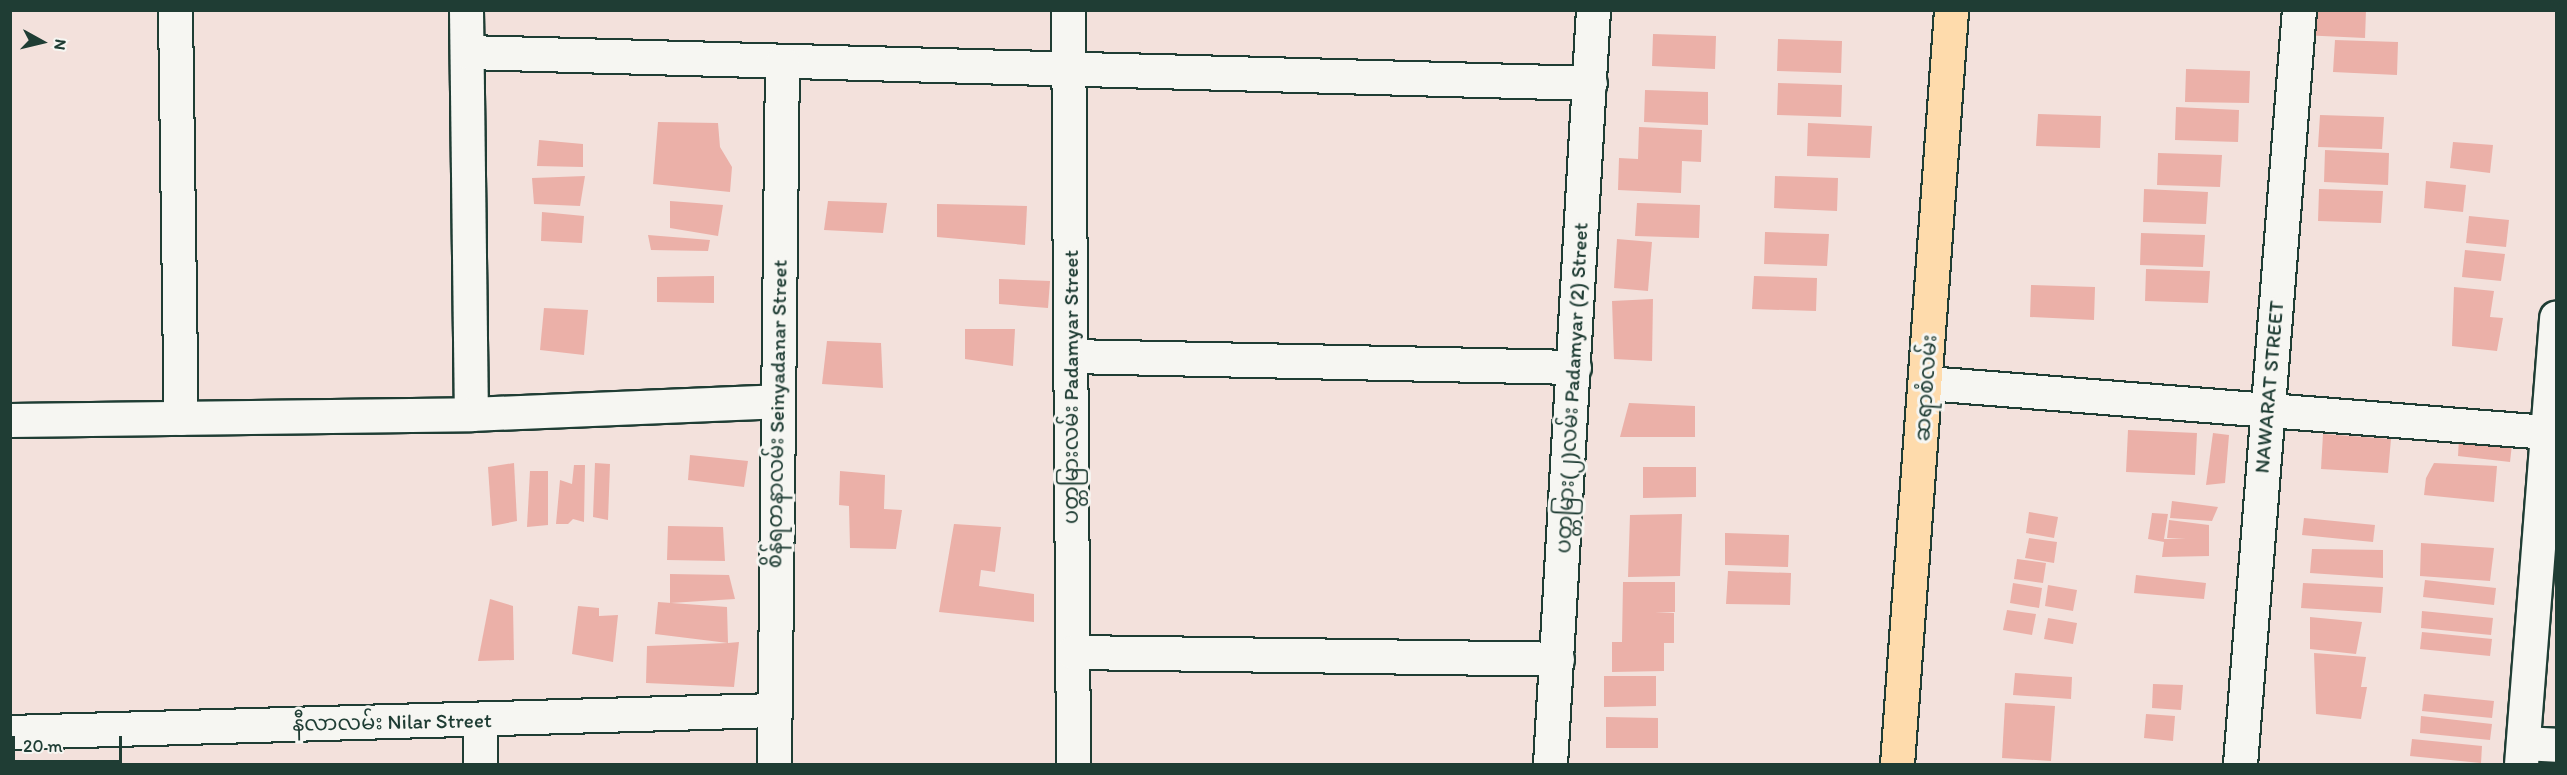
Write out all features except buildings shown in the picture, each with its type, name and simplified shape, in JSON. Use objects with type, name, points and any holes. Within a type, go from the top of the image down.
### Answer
[{"type":"main road","name":"ဆရာစံလမ်း","points":[[1897,765],[1927,383],[1951,10]]},
{"type":"street","points":[[176,10],[181,418]]},
{"type":"street","points":[[466,10],[471,414]]},
{"type":"street","name":"ပတ္တမြားလမ်း Padamyar Street","points":[[1068,10],[1073,765]]},
{"type":"street","name":"ပတ္တမြား(၂)လမ်း Padamyar (2) Street","points":[[1550,765],[1593,10]]},
{"type":"street","name":"NAWARAT STREET","points":[[2240,765],[2299,10]]},
{"type":"street","points":[[467,52],[782,63],[1068,67],[1590,83]]},
{"type":"street","name":"စိန်ရတနာလမ်း Seinyadanar Street","points":[[774,765],[782,63]]},
{"type":"street","points":[[2556,317],[2522,754],[2556,745]]},
{"type":"street","points":[[1070,356],[1574,367]]},
{"type":"street","points":[[1927,383],[2547,432]]},
{"type":"street","points":[[10,420],[471,414],[777,401]]},
{"type":"street","points":[[1073,652],[1557,659]]},
{"type":"street","name":"နီလာလမ်း Nilar Street","points":[[10,732],[774,710]]},
{"type":"street","points":[[480,720],[480,765]]}]
